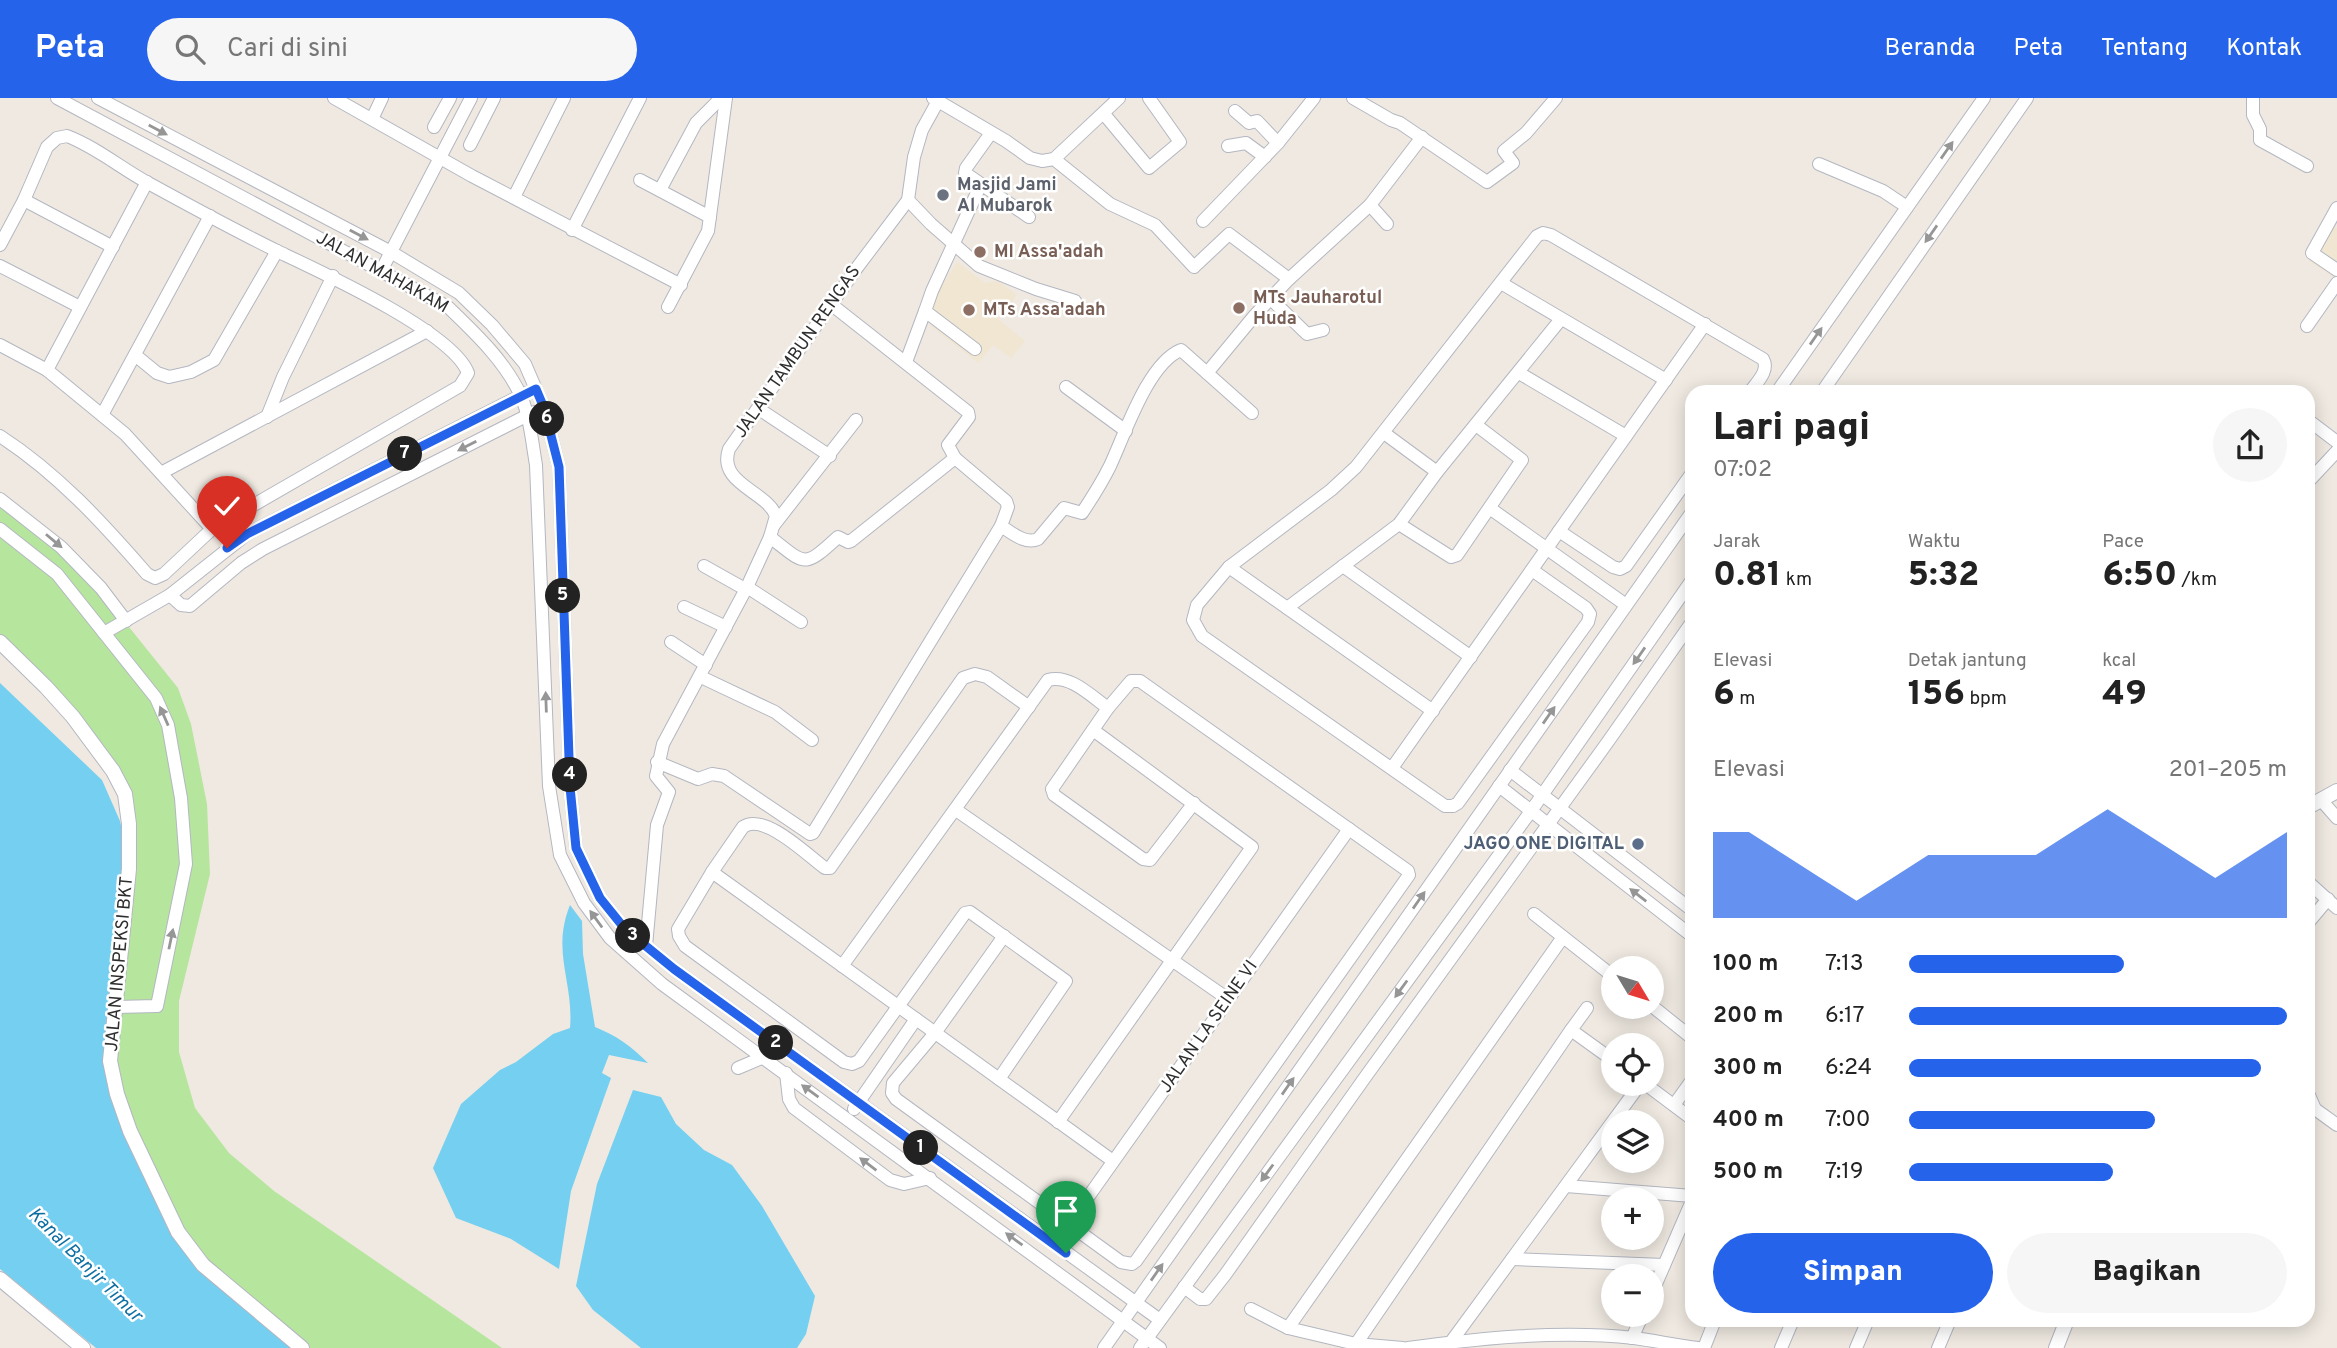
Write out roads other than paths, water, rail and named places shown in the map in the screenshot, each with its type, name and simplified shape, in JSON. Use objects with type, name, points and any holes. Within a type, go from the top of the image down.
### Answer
[{"type":"street","name":"JALAN MAHAKAM","points":[[57,98],[448,307],[479,337],[508,374],[528,415],[536,465],[549,786],[560,855],[584,903],[610,938],[662,984],[1124,1320],[1144,1343],[1160,1348]]},
{"type":"street","name":"JALAN MAHAKAM","points":[[97,98],[391,252],[459,293],[492,325],[525,365],[544,408],[559,467],[570,787],[576,848],[600,898],[625,929],[674,969],[1160,1321]]},
{"type":"street","points":[[334,98],[572,230],[681,285]]},
{"type":"street","points":[[372,119],[382,98]]},
{"type":"street","points":[[434,127],[450,98]]},
{"type":"street","points":[[381,271],[471,98]]},
{"type":"street","points":[[470,145],[494,98]]},
{"type":"street","points":[[514,197],[564,98]]},
{"type":"street","points":[[572,230],[640,98]]},
{"type":"street","points":[[660,190],[696,123],[723,98]]},
{"type":"street","points":[[668,307],[708,231],[723,98]]},
{"type":"street","points":[[1054,159],[1119,98]]},
{"type":"street","points":[[1104,114],[1149,168],[1180,142],[1149,98]]},
{"type":"street","points":[[1203,221],[1278,144],[1314,98]]},
{"type":"street","points":[[1355,99],[1391,120],[1400,122],[1488,182],[1513,163],[1504,151],[1525,133],[1556,98]]},
{"type":"street","points":[[1782,385],[1984,98]]},
{"type":"street","points":[[1827,385],[2027,98]]},
{"type":"street","points":[[2253,98],[2253,115],[2260,129],[2260,140],[2307,166]]},
{"type":"street","name":"JALAN TAMBUN RENGAS","points":[[955,458],[852,541],[838,537],[810,560],[800,560],[772,531],[776,516],[772,508],[741,485],[729,469],[728,461],[729,449],[908,200],[914,157],[935,100],[1030,158],[1042,161],[1054,159],[1110,204],[1155,225],[1195,267],[1229,234],[1289,279]]},
{"type":"street","points":[[1235,111],[1249,123],[1257,121],[1278,144]]},
{"type":"street","points":[[991,133],[965,170],[1029,217]]},
{"type":"street","points":[[0,245],[24,200],[47,147],[57,138],[66,136],[210,216],[333,276],[427,331],[452,351],[465,365],[468,373],[460,386],[212,529],[164,574],[155,578],[147,573],[63,483],[0,436]]},
{"type":"street","points":[[1207,373],[1289,279],[1370,205],[1422,137]]},
{"type":"street","points":[[1228,146],[1246,143],[1265,157]]},
{"type":"street","points":[[1819,164],[1883,191],[1907,207]]},
{"type":"street","points":[[640,180],[710,217]]},
{"type":"street","points":[[47,370],[147,182]]},
{"type":"street","points":[[906,362],[932,291],[982,184]]},
{"type":"street","points":[[24,200],[113,247]]},
{"type":"street","points":[[908,200],[931,224],[979,265],[1036,289],[1075,301]]},
{"type":"street","points":[[1370,205],[1387,224]]},
{"type":"street","points":[[2337,208],[2312,253],[2337,270]]},
{"type":"street","points":[[102,415],[210,216]]},
{"type":"street","points":[[1532,570],[1586,608],[1590,614],[1588,622],[1458,803],[1453,806],[1445,806],[1202,636],[1193,620],[1197,605],[1229,567],[1331,490],[1356,467],[1537,236],[1544,233],[1763,359],[1765,370],[1754,385]]},
{"type":"street","points":[[135,355],[158,373],[169,377],[191,372],[214,360],[277,251]]},
{"type":"street","points":[[0,266],[80,307]]},
{"type":"street","points":[[267,416],[283,377],[333,276]]},
{"type":"street","points":[[1501,283],[1666,380]]},
{"type":"street","points":[[2307,326],[2337,284]]},
{"type":"street","points":[[1271,299],[1307,334],[1323,330]]},
{"type":"street","points":[[657,762],[698,779],[712,774],[724,776],[813,833],[1001,526],[1008,506],[1006,501],[955,458],[948,445],[969,415],[832,305]]},
{"type":"street","points":[[925,311],[975,349]]},
{"type":"street","points":[[1287,608],[1399,524],[1437,472],[1561,318]]},
{"type":"street","points":[[1392,768],[1705,324]]},
{"type":"street","points":[[161,473],[427,331]]},
{"type":"street","points":[[0,345],[47,370],[125,434],[212,529]]},
{"type":"street","points":[[1001,526],[1023,540],[1032,542],[1038,540],[1064,508],[1082,513],[1102,481],[1145,390],[1160,367],[1177,351],[1184,351],[1252,413]]},
{"type":"street","points":[[1519,373],[1626,436]]},
{"type":"street","points":[[1066,387],[1126,430]]},
{"type":"street","points":[[104,633],[170,595],[247,534],[536,389]]},
{"type":"street","points":[[170,595],[181,605],[190,606],[241,563],[263,549],[544,408]]},
{"type":"street","points":[[759,409],[830,456]]},
{"type":"street","points":[[646,946],[657,825],[669,792],[656,776],[663,744],[704,671],[772,531],[856,420]]},
{"type":"street","points":[[1399,524],[1455,557],[1491,509],[1522,460],[1476,425]]},
{"type":"street","points":[[2315,426],[2336,442],[2315,472]]},
{"type":"street","points":[[1384,433],[1437,472]]},
{"type":"street","points":[[1559,531],[1620,569],[1626,566],[1685,483]]},
{"type":"street","points":[[0,499],[61,547],[101,588],[126,621]]},
{"type":"street","points":[[1491,509],[1626,605]]},
{"type":"street","points":[[1104,1348],[1504,790],[1626,605],[1685,522]]},
{"type":"street","points":[[0,529],[57,574],[156,698],[168,725],[181,798],[186,864],[156,1006],[117,1007]]},
{"type":"street","points":[[704,566],[801,622]]},
{"type":"street","points":[[1343,566],[1471,657]]},
{"type":"street","points":[[1229,567],[1433,711]]},
{"type":"street","points":[[1144,1343],[1685,590]]},
{"type":"street","points":[[684,607],[726,627]]},
{"type":"street","points":[[1666,617],[1685,624]]},
{"type":"street","points":[[1184,1287],[1200,1299],[1206,1299],[1685,632]]},
{"type":"street","name":"JALAN INSPEKSI BKT","points":[[0,642],[73,717],[113,771],[125,794],[129,824],[129,869],[110,1061],[117,1094],[130,1131],[178,1232],[204,1265],[302,1348]]},
{"type":"street","points":[[671,642],[704,671],[773,711],[812,740]]},
{"type":"street","points":[[999,1079],[1066,981],[970,912],[965,913],[859,1061],[852,1064],[844,1062],[685,946],[678,929],[743,827],[755,822],[772,828],[825,868],[830,868],[963,678],[975,674],[987,677],[1029,707]]},
{"type":"street","points":[[842,966],[1048,680],[1058,677],[1067,680],[1108,708]]},
{"type":"street","points":[[1004,936],[935,1033],[893,1083],[894,1096],[1121,1262],[1132,1264],[1409,875],[1408,871],[1140,681],[1131,681],[1108,708],[1054,786],[1052,793],[1143,859],[1150,860],[1194,803]]},
{"type":"street","points":[[1058,1122],[1252,847],[1093,730]]},
{"type":"street","points":[[1515,774],[1685,905]]},
{"type":"street","points":[[1504,790],[1685,931]]},
{"type":"street","points":[[2337,791],[2315,804],[2337,818]]},
{"type":"street","points":[[956,810],[1228,999]]},
{"type":"street","name":"JALAN LA SEINE VI","points":[[1069,1224],[1349,829]]},
{"type":"street","points":[[712,872],[1113,1161]]},
{"type":"street","points":[[2315,888],[2332,904],[2315,917]]},
{"type":"street","points":[[1534,914],[1601,966]]},
{"type":"street","points":[[1288,1328],[1563,937]]},
{"type":"street","points":[[1356,1343],[1587,1007]]},
{"type":"street","points":[[1664,1016],[1685,1032]]},
{"type":"street","points":[[848,1118],[916,1019]]},
{"type":"street","points":[[1571,1030],[1601,1051]]},
{"type":"street","points":[[738,1068],[764,1057]]},
{"type":"street","points":[[1348,1062],[1366,1076]]},
{"type":"street","points":[[786,1073],[789,1099],[794,1108],[890,1180],[900,1184],[930,1178]]},
{"type":"street","points":[[1674,1105],[1685,1090]]},
{"type":"street","points":[[1451,1342],[1633,1096]]},
{"type":"street","points":[[1661,1096],[1685,1114]]},
{"type":"street","points":[[2315,1109],[2337,1125]]},
{"type":"street","points":[[1566,1186],[1685,1197]]},
{"type":"street","points":[[1664,1265],[1685,1215]]},
{"type":"street","points":[[1512,1259],[1639,1264]]},
{"type":"street","points":[[0,1279],[83,1348]]},
{"type":"street","points":[[1251,1309],[1288,1328],[1356,1343],[1406,1348],[1451,1342],[1565,1336],[1632,1338],[1698,1348]]},
{"type":"street","points":[[1632,1338],[1637,1327]]},
{"type":"street","points":[[1704,1348],[1712,1327]]},
{"type":"street","points":[[1781,1348],[1790,1327]]},
{"type":"street","points":[[1856,1348],[1865,1327]]},
{"type":"street","points":[[1938,1348],[1947,1327]]},
{"type":"street","points":[[2056,1348],[2064,1327]]},
{"type":"water","name":"Kanal Banjir Timur","points":[[0,683],[102,780],[120,821],[129,861],[110,1061],[130,1131],[203,1265],[302,1348],[96,1348],[0,1269]]},
{"type":"water","points":[[570,905],[582,921],[583,954],[595,1027],[623,1042],[648,1063],[609,1055],[602,1073],[611,1078],[571,1191],[559,1269],[511,1239],[456,1218],[433,1168],[461,1104],[500,1070],[516,1062],[553,1034],[570,1028],[563,938]]},
{"type":"water","points":[[633,1090],[661,1097],[676,1124],[704,1150],[732,1165],[762,1206],[815,1296],[806,1334],[797,1348],[641,1348],[593,1310],[576,1286],[597,1184]]},
{"type":"place","name":"Masjid Jami Al Mubarok","points":[[943,195]]},
{"type":"place","name":"MI Assa'adah","points":[[980,252]]},
{"type":"place","name":"MTs Jauharotul Huda","points":[[1239,308]]},
{"type":"place","name":"MTs Assa'adah","points":[[969,310]]},
{"type":"place","name":"JAGO ONE DIGITAL","points":[[1638,844]]}]
